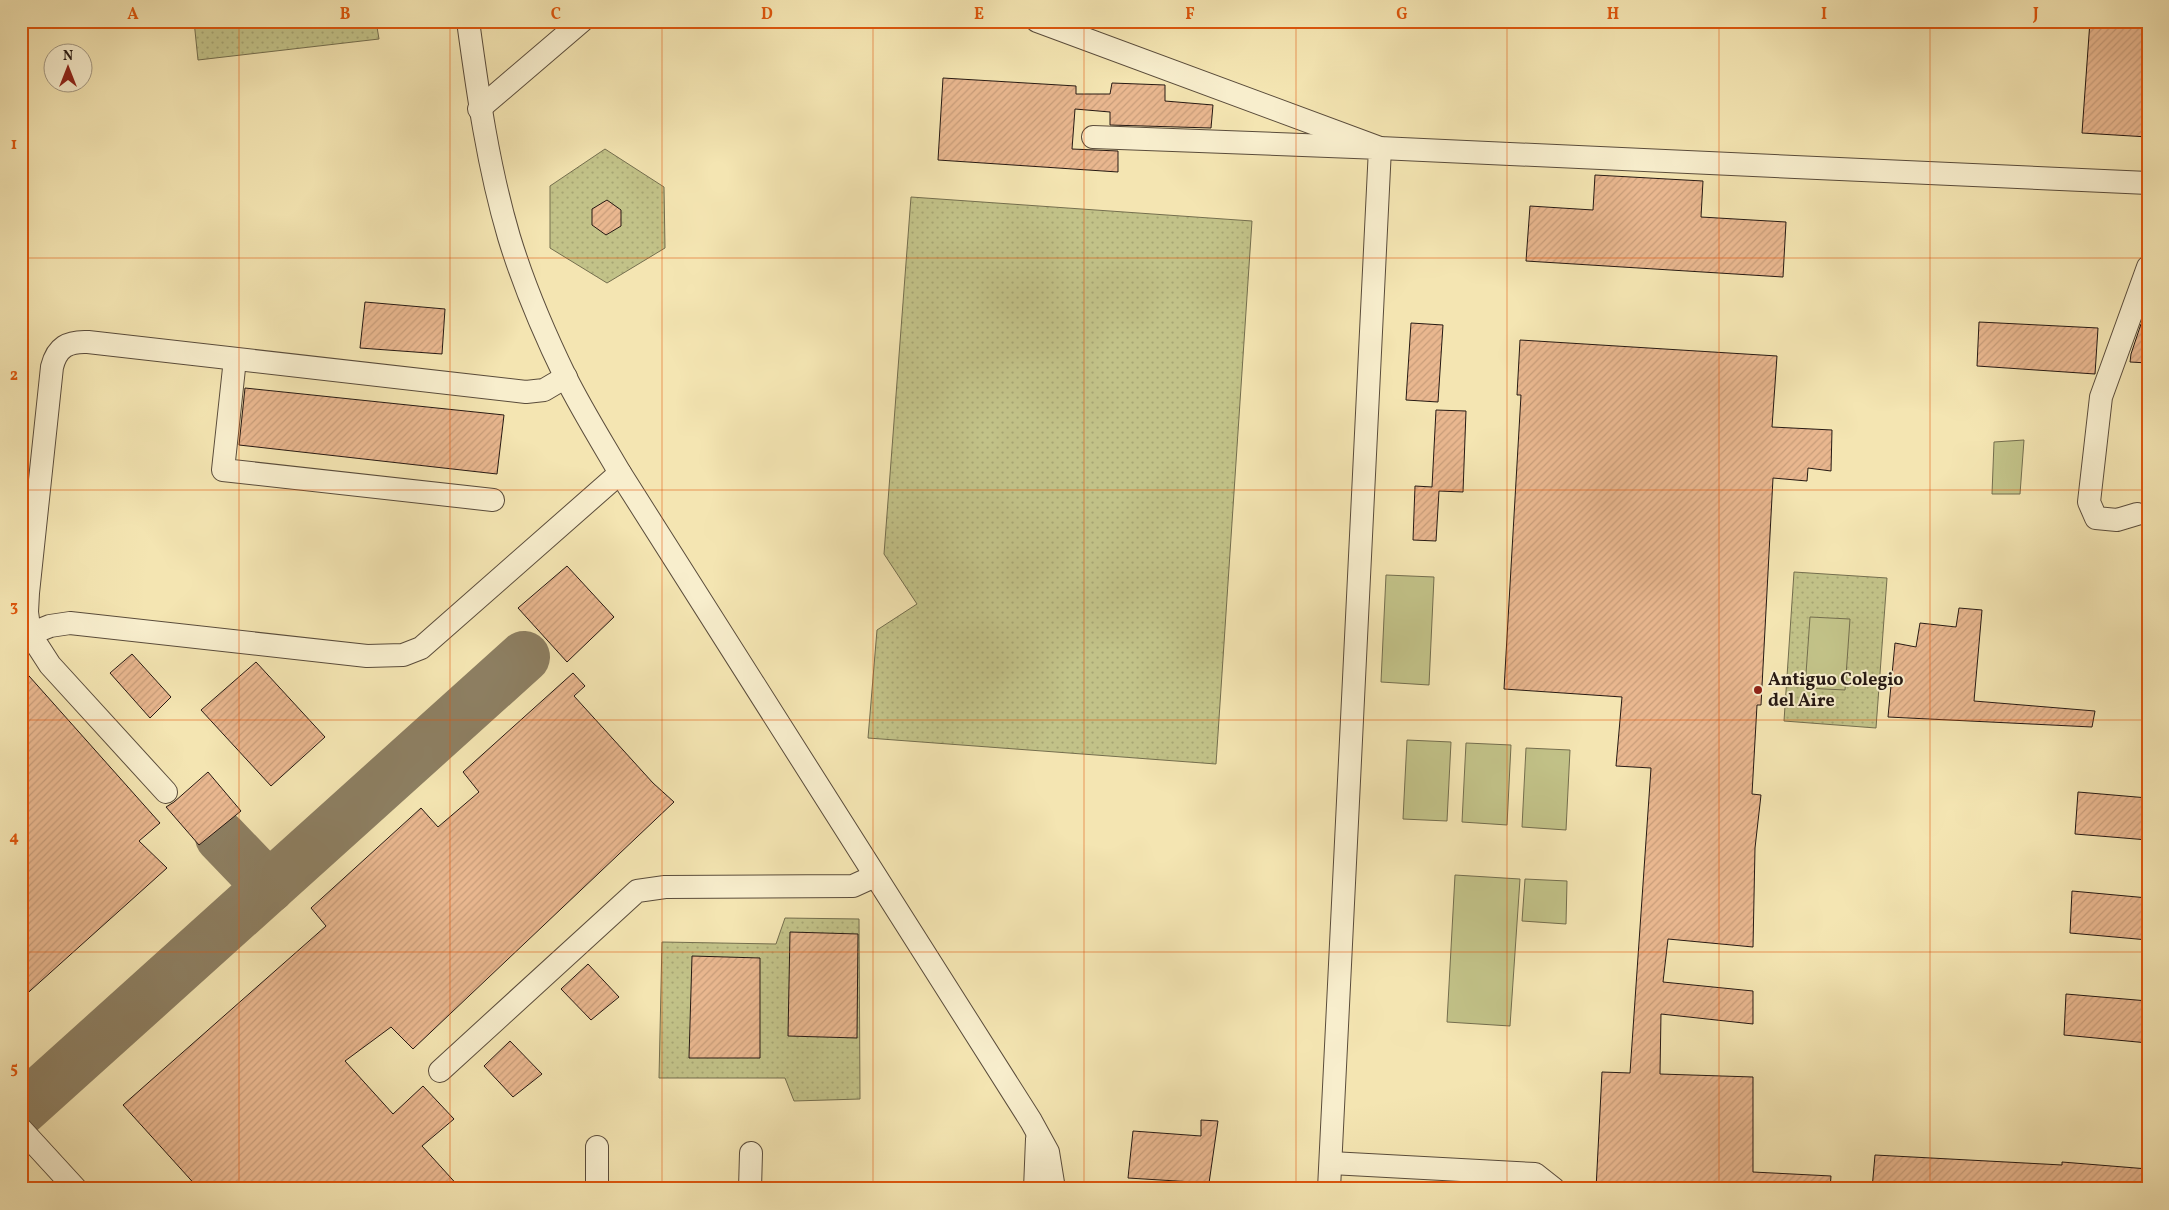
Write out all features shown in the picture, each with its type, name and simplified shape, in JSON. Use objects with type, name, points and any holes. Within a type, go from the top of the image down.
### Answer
[{"type":"lane","points":[[468,21],[479,109],[493,176],[510,238],[541,322],[566,377],[620,473],[1037,1133],[1048,1152],[1054,1189]]},
{"type":"lane","points":[[479,109],[582,21]]},
{"type":"lane","points":[[1037,21],[1380,148]]},
{"type":"lane","points":[[1254,142],[1260,104]]},
{"type":"lane","points":[[1093,137],[1254,142],[2148,183]]},
{"type":"lane","points":[[1330,1189],[1380,148]]},
{"type":"lane","points":[[2137,514],[2117,520],[2096,518],[2089,502],[2101,397],[2148,267]]},
{"type":"lane","points":[[166,792],[50,665],[30,634],[27,612],[28,593],[52,367],[60,349],[67,344],[88,342],[526,392],[544,390],[566,377]]},
{"type":"lane","points":[[235,358],[223,470],[493,500]]},
{"type":"lane","points":[[30,634],[50,626],[70,623],[367,656],[403,655],[422,648],[620,473]]},
{"type":"lane","points":[[440,1071],[637,891],[665,887],[853,886],[876,876]]},
{"type":"lane","points":[[21,1129],[76,1189]]},
{"type":"lane","points":[[1035,1189],[1037,1133]]},
{"type":"lane","points":[[597,1147],[597,1189]]},
{"type":"lane","points":[[750,1189],[752,1153]]},
{"type":"lane","points":[[1331,1164],[1535,1174],[1554,1189]]},
{"type":"green space","points":[[194,21],[376,21],[379,39],[198,60]]},
{"type":"green space","points":[[605,149],[664,187],[665,248],[607,283],[550,248],[550,186]]},
{"type":"green space","points":[[911,197],[1252,221],[1216,764],[868,738],[877,630],[917,604],[884,554]]},
{"type":"green space","points":[[2024,440],[2020,494],[1992,494],[1994,442]]},
{"type":"green space","points":[[1794,572],[1887,578],[1876,728],[1784,721]]},
{"type":"green space","points":[[1386,575],[1434,577],[1429,685],[1381,682]]},
{"type":"green space","points":[[1810,617],[1850,619],[1845,690],[1805,688]]},
{"type":"green space","points":[[1407,740],[1451,742],[1447,821],[1403,819]]},
{"type":"green space","points":[[1466,743],[1511,745],[1507,825],[1462,822]]},
{"type":"green space","points":[[1526,748],[1570,750],[1566,830],[1522,827]]},
{"type":"green space","points":[[1455,875],[1520,879],[1510,1026],[1447,1022]]},
{"type":"green space","points":[[1525,879],[1567,881],[1566,924],[1522,921]]},
{"type":"green space","points":[[785,918],[859,919],[860,1099],[794,1101],[785,1078],[659,1078],[662,942],[776,944]]},
{"type":"building","points":[[2090,21],[2148,21],[2148,137],[2082,133]]},
{"type":"building","points":[[943,78],[1076,86],[1076,94],[1110,94],[1112,83],[1165,85],[1165,101],[1213,105],[1211,128],[1110,125],[1110,112],[1075,109],[1072,149],[1118,151],[1118,172],[938,160]]},
{"type":"building","points":[[1595,175],[1703,181],[1701,217],[1786,222],[1783,277],[1526,261],[1530,206],[1593,210]]},
{"type":"building","points":[[607,200],[621,210],[621,226],[606,235],[592,225],[592,209]]},
{"type":"building","points":[[365,302],[445,309],[442,354],[360,348]]},
{"type":"building","points":[[1979,322],[2098,328],[2095,374],[1977,366]]},
{"type":"building","points":[[1411,323],[1443,325],[1438,402],[1406,400]]},
{"type":"building","points":[[2141,324],[2148,324],[2148,363],[2130,362]]},
{"type":"building","points":[[1520,340],[1777,356],[1772,427],[1832,430],[1831,471],[1808,468],[1807,481],[1773,478],[1761,705],[1757,705],[1752,794],[1761,795],[1755,848],[1753,947],[1668,939],[1663,982],[1753,991],[1753,1024],[1661,1014],[1660,1074],[1753,1077],[1753,1172],[1831,1176],[1830,1189],[1596,1189],[1602,1072],[1630,1073],[1651,768],[1616,766],[1622,697],[1504,689],[1521,395],[1517,395]]},
{"type":"building","points":[[245,388],[504,415],[497,474],[239,445]]},
{"type":"building","points":[[1436,410],[1466,411],[1463,492],[1439,491],[1436,541],[1413,540],[1415,486],[1432,487]]},
{"type":"building","points":[[567,566],[614,617],[567,662],[518,608]]},
{"type":"building","points":[[1959,608],[1982,610],[1974,701],[2095,711],[2092,727],[1888,717],[1895,643],[1916,647],[1920,623],[1956,627]]},
{"type":"building","points":[[132,654],[171,697],[150,718],[110,673]]},
{"type":"building","points":[[256,662],[325,737],[271,786],[201,710]]},
{"type":"building","points":[[21,667],[160,823],[139,841],[167,868],[21,999]]},
{"type":"building","points":[[573,673],[585,686],[574,696],[653,783],[674,802],[413,1049],[391,1027],[345,1061],[393,1114],[423,1086],[454,1119],[422,1146],[461,1189],[199,1189],[123,1105],[326,926],[311,908],[421,808],[438,827],[479,792],[463,772]]},
{"type":"building","points":[[208,772],[241,811],[199,845],[166,807]]},
{"type":"building","points":[[2078,792],[2148,798],[2148,840],[2075,834]]},
{"type":"building","points":[[2072,891],[2148,898],[2148,940],[2070,933]]},
{"type":"building","points":[[790,932],[858,934],[857,1038],[788,1036]]},
{"type":"building","points":[[692,956],[760,958],[760,1058],[689,1058]]},
{"type":"building","points":[[588,964],[619,997],[591,1020],[561,989]]},
{"type":"building","points":[[2066,994],[2148,1001],[2148,1043],[2064,1035]]},
{"type":"building","points":[[510,1041],[542,1074],[513,1097],[484,1066]]},
{"type":"building","points":[[1201,1120],[1218,1121],[1209,1183],[1128,1178],[1133,1131],[1201,1136]]},
{"type":"building","points":[[1875,1155],[2062,1165],[2062,1162],[2148,1169],[2148,1189],[1872,1189]]},
{"type":"taxiway","points":[[21,1110],[524,657]]},
{"type":"taxiway","points":[[221,837],[269,887]]},
{"type":"place","name":"Antiguo Colegio del Aire","points":[[1758,690]]}]
